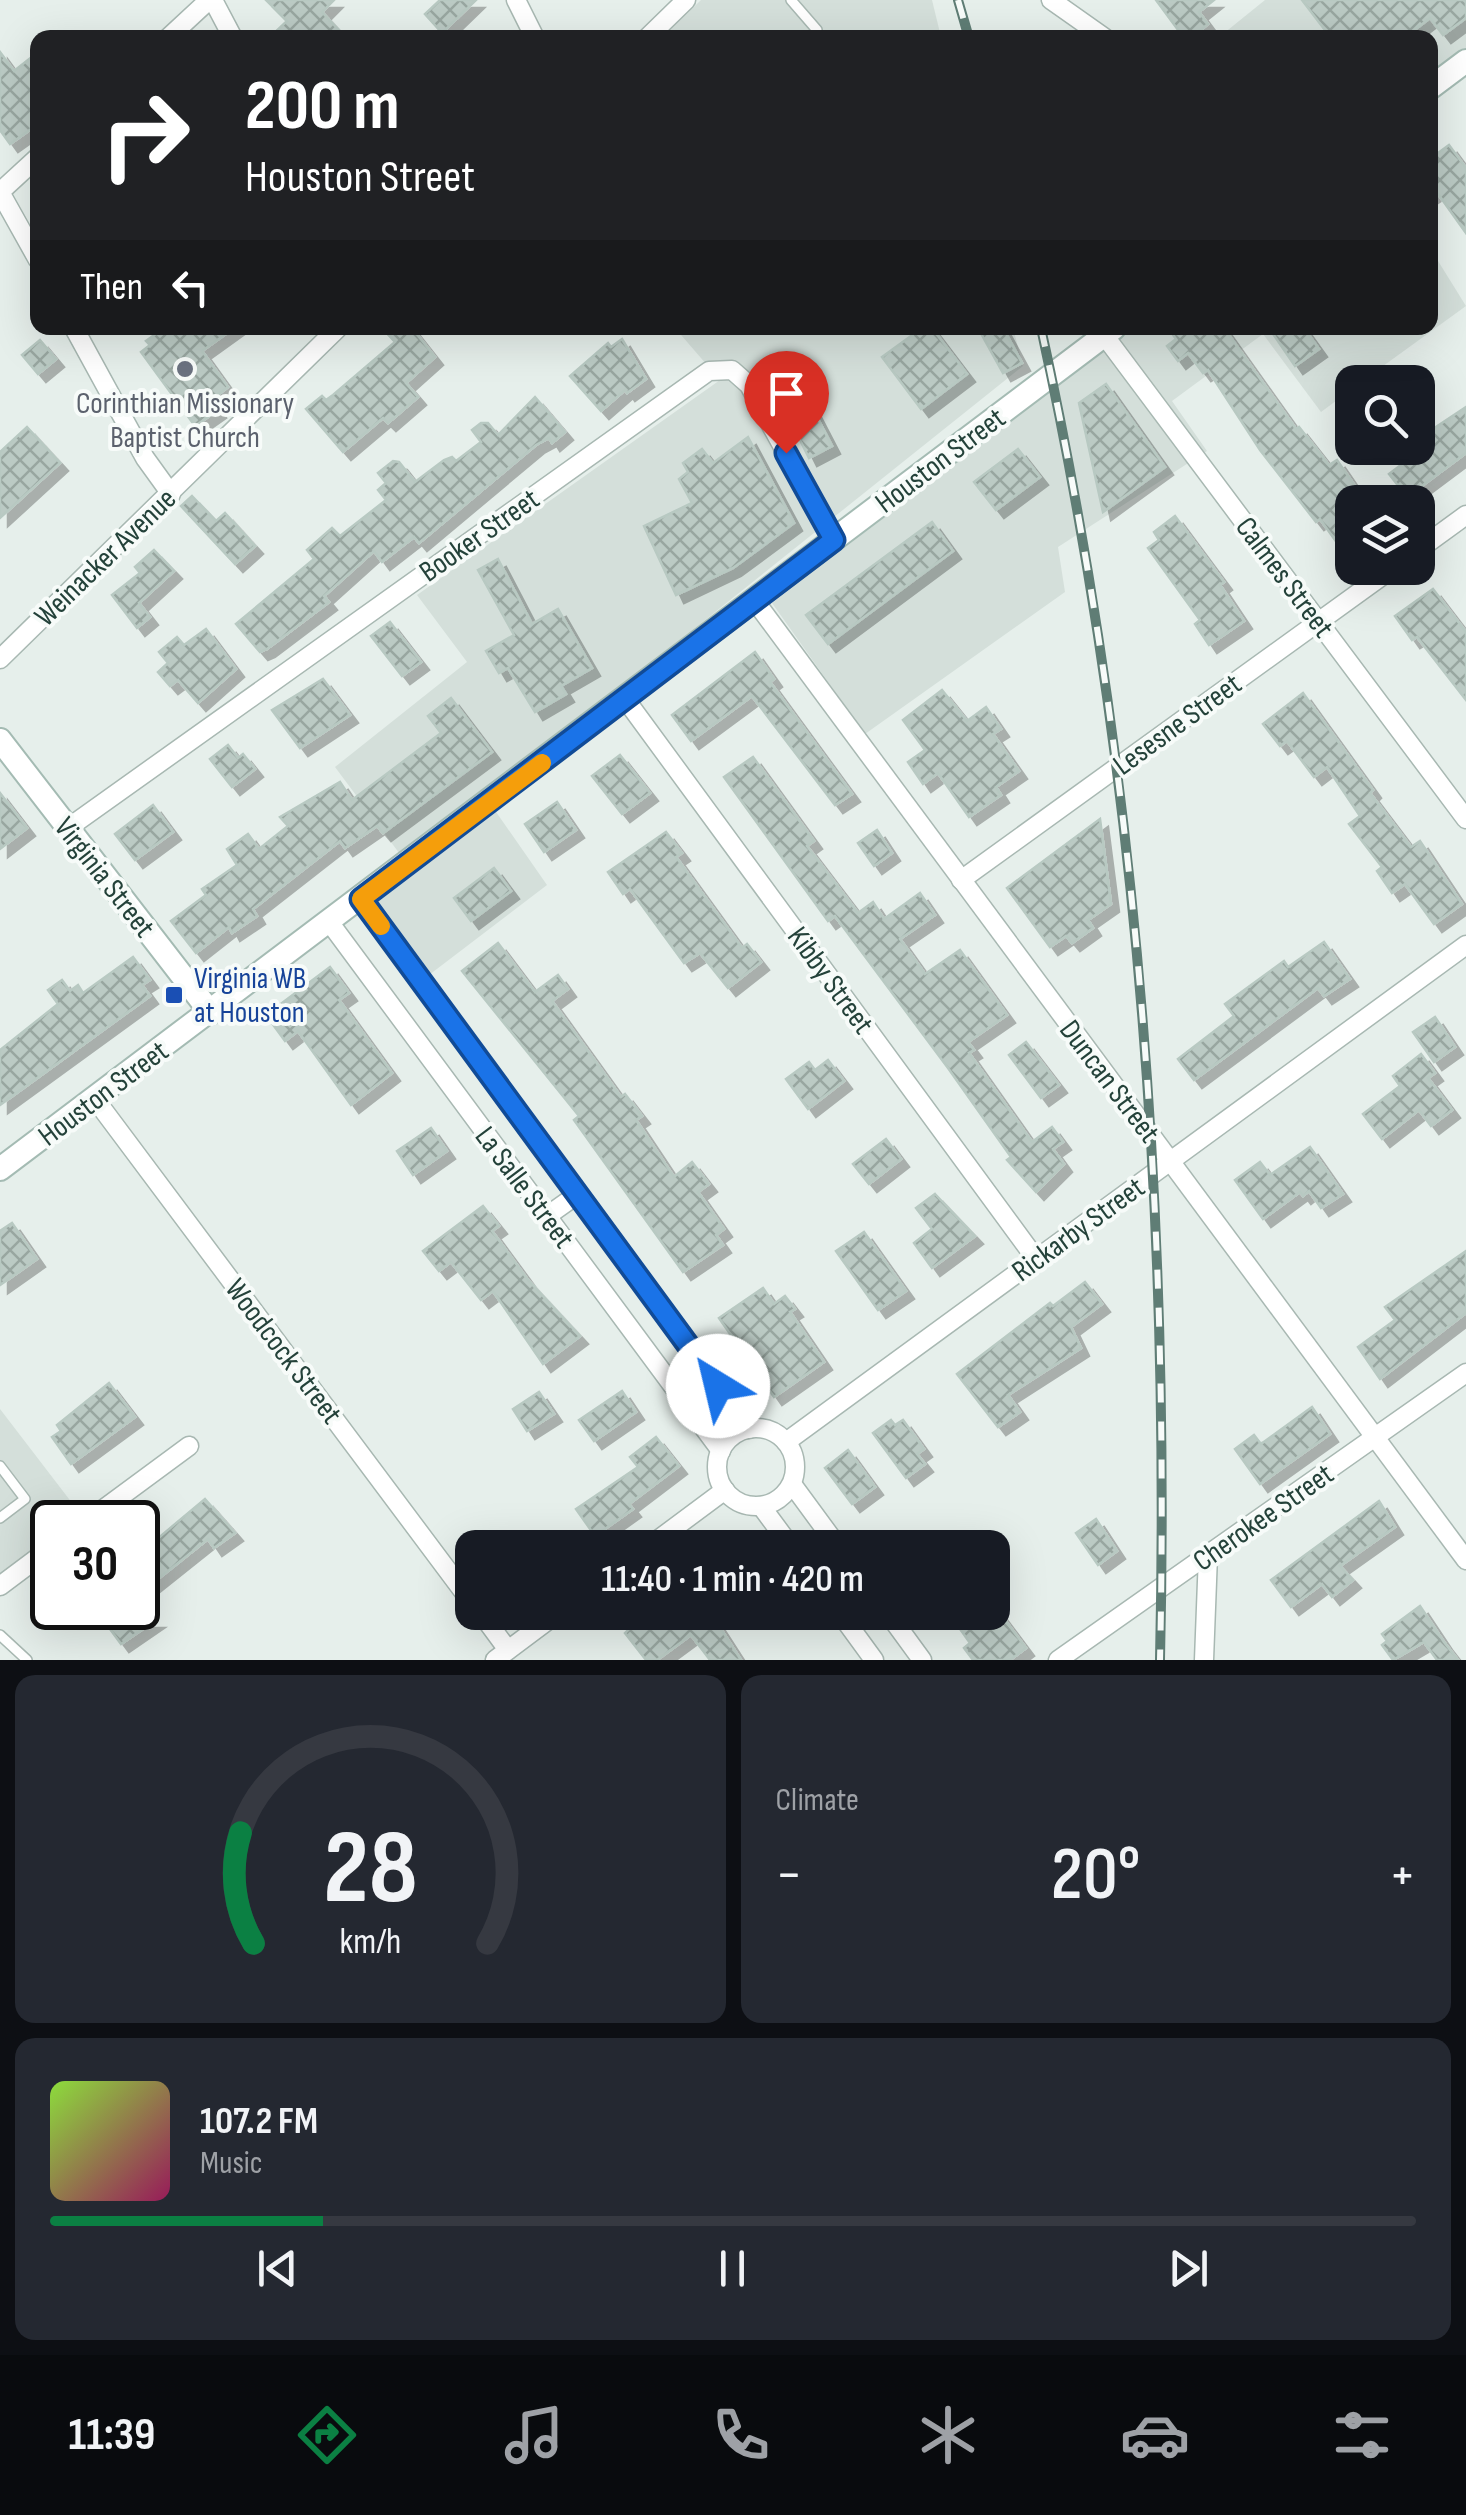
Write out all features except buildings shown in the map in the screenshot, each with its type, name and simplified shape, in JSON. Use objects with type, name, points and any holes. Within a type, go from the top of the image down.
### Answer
[{"type":"street","points":[[177,30],[211,0],[228,30]]},
{"type":"street","points":[[516,0],[531,30]]},
{"type":"street","points":[[655,30],[686,0]]},
{"type":"street","points":[[1051,0],[1094,30]]},
{"type":"street","points":[[1438,83],[1464,66]]},
{"type":"street","points":[[30,164],[0,192],[30,246]]},
{"type":"street","points":[[78,335],[145,458],[171,494]]},
{"type":"street","name":"Weinacker Avenue","points":[[0,659],[331,335]]},
{"type":"street","name":"Houston Street","points":[[0,1169],[626,700],[1104,335]]},
{"type":"street","name":"Calmes Street","points":[[1112,335],[1318,622],[1466,819]]},
{"type":"street","name":"Booker Street","points":[[68,828],[708,371],[732,370],[748,385],[834,540]]},
{"type":"street","points":[[1435,538],[1466,515]]},
{"type":"street","name":"Lesesne Street","points":[[961,880],[1369,585]]},
{"type":"street","name":"Duncan Street","points":[[755,601],[1466,1560]]},
{"type":"street","name":"Kibby Street","points":[[626,700],[1036,1259]]},
{"type":"street","name":"Virginia Street","points":[[0,740],[211,1013]]},
{"type":"street","name":"La Salle Street","points":[[361,899],[748,1429]]},
{"type":"street","name":"La Salle Street","points":[[330,923],[721,1451]]},
{"type":"street","name":"Rickarby Street","points":[[786,1442],[1466,946]]},
{"type":"street","name":"Woodcock Street","points":[[95,1099],[455,1580]]},
{"type":"street","points":[[547,1216],[578,1194]]},
{"type":"street","name":"Cherokee Street","points":[[1058,1660],[1466,1373]]},
{"type":"street","points":[[748,1429],[769,1430],[786,1442],[795,1462],[792,1484],[780,1499],[761,1506],[741,1503],[725,1490],[717,1471],[721,1451],[732,1436],[748,1429]]},
{"type":"street","points":[[116,1500],[189,1446]]},
{"type":"street","points":[[792,1484],[826,1530]]},
{"type":"street","points":[[671,1530],[725,1490]]},
{"type":"street","points":[[761,1506],[779,1530]]},
{"type":"street","points":[[1204,1660],[1208,1555]]},
{"type":"street","points":[[0,1586],[30,1564]]},
{"type":"street","points":[[489,1630],[501,1655],[535,1630]]},
{"type":"street","points":[[853,1630],[874,1660]]},
{"type":"street","points":[[900,1630],[922,1660]]},
{"type":"lane","points":[[791,0],[817,30]]},
{"type":"lane","points":[[0,1466],[25,1499],[0,1518]]},
{"type":"lane","points":[[0,1635],[27,1660]]},
{"type":"shaded area","points":[[701,0],[932,0],[939,30],[670,30]]},
{"type":"shaded area","points":[[1265,0],[1466,0],[1466,76],[1438,97],[1438,30],[1228,30]]},
{"type":"shaded area","points":[[1438,261],[1466,306],[1438,326]]},
{"type":"shaded area","points":[[681,335],[1015,335],[1023,366],[485,796],[547,885],[429,975],[375,903],[414,873],[335,767],[467,662],[417,595],[720,380]]},
{"type":"shaded area","points":[[1124,335],[1262,335],[1172,401],[1207,451],[1058,547],[1065,592],[865,734],[772,603]]},
{"type":"shaded area","points":[[1264,335],[1426,335],[1384,365],[1335,365],[1335,402],[1321,412]]},
{"type":"shaded area","points":[[0,1409],[70,1500],[30,1500],[30,1556],[0,1579]]},
{"type":"railway","points":[[958,0],[967,30]]},
{"type":"railway","points":[[1042,335],[1102,658],[1140,990],[1159,1324],[1160,1660]]},
{"type":"slow traffic","points":[[381,926],[361,899],[542,763]]},
{"type":"place","name":"Corinthian Missionary Baptist Church","points":[[185,369]]},
{"type":"place","name":"Virginia WB at Houston","points":[[174,995]]},
{"type":"route","points":[[718,1386],[361,899],[834,540],[786,453]]}]
